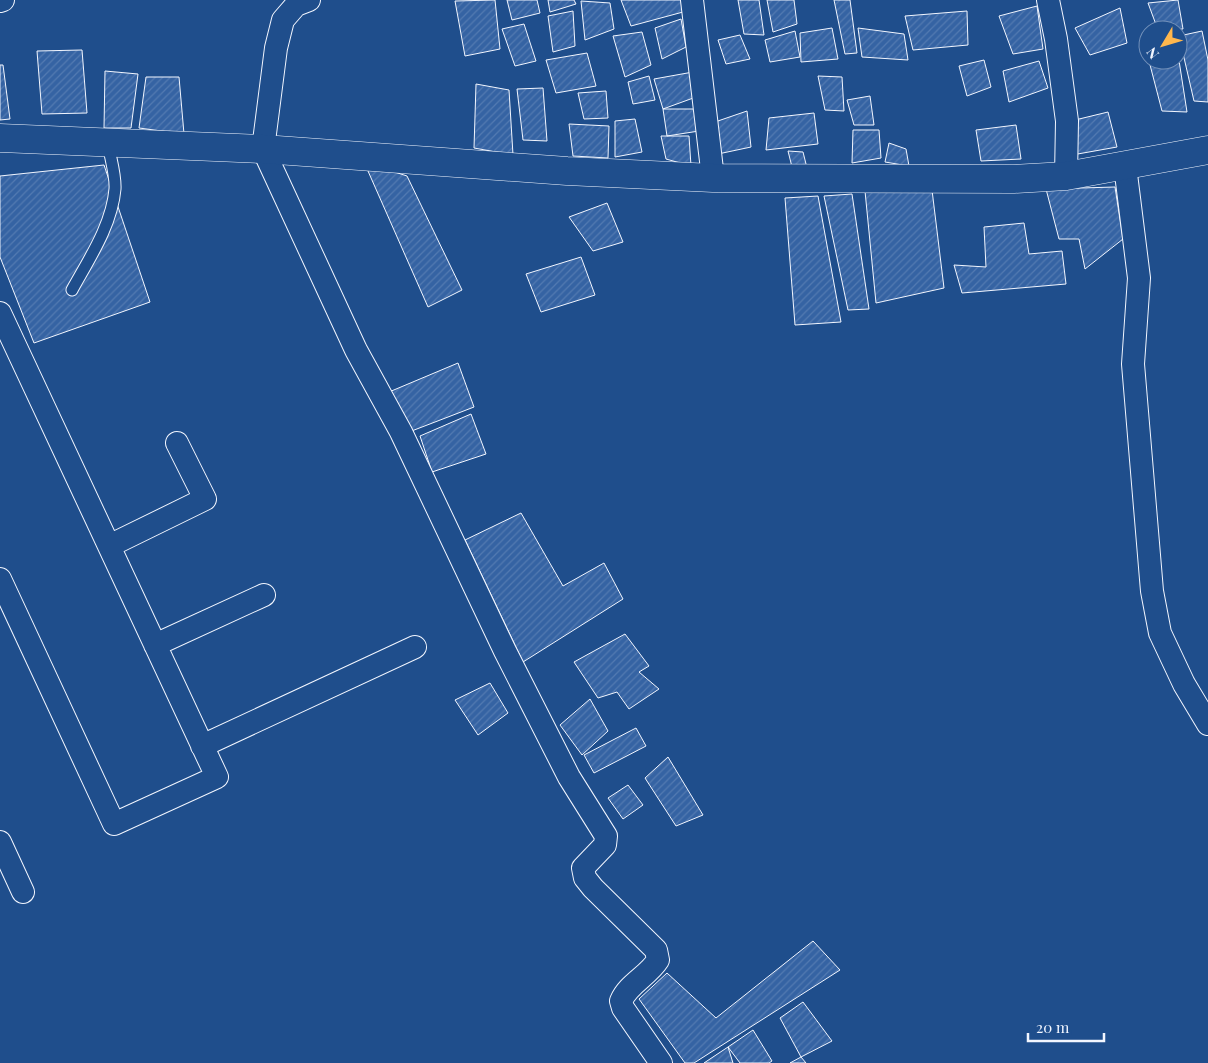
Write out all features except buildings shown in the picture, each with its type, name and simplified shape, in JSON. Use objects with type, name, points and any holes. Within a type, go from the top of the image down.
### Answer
[{"type":"street","points":[[309,0],[296,5],[283,20],[276,48],[263,149],[356,350],[401,432],[505,650],[569,777],[606,836],[605,845],[584,868],[585,878],[656,950],[658,960],[653,968],[624,994],[621,1001],[623,1008],[662,1063]]},
{"type":"street","points":[[692,0],[713,178]]},
{"type":"street","points":[[1048,0],[1056,40],[1067,121],[1066,176]]},
{"type":"street","points":[[0,138],[263,149],[567,171],[713,178],[1014,179],[1066,176],[1208,150]]},
{"type":"street","points":[[1125,166],[1138,278],[1133,364],[1152,591],[1160,633],[1184,684],[1208,724]]},
{"type":"street","points":[[0,313],[216,776],[114,824],[0,579]]},
{"type":"street","points":[[109,546],[205,499],[177,443]]},
{"type":"street","points":[[155,645],[264,595]]},
{"type":"street","points":[[202,746],[415,647]]},
{"type":"street","points":[[0,842],[23,892]]},
{"type":"lane","points":[[72,290],[97,244],[111,210],[115,188],[108,143]]}]
